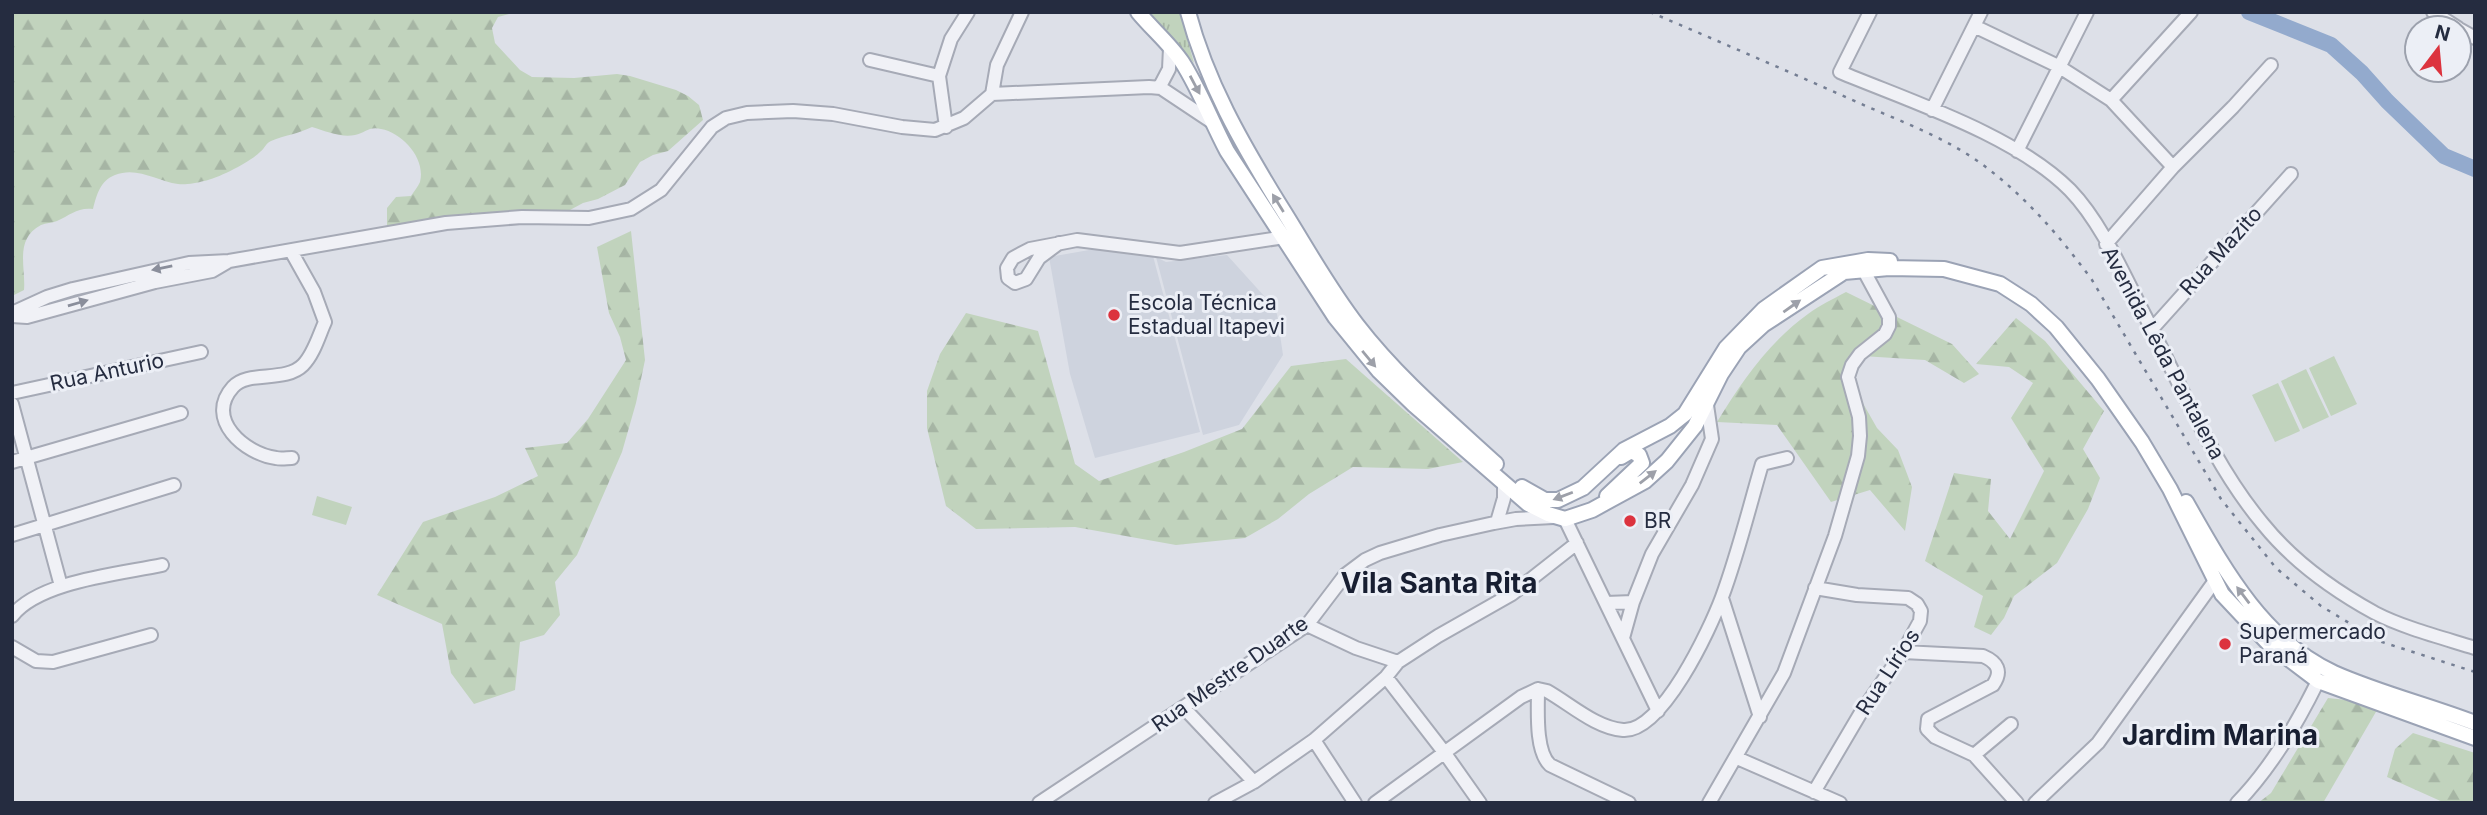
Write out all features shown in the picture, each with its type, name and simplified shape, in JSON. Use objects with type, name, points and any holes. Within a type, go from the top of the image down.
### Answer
[{"type":"main road","points":[[1138,12],[1179,57],[1199,89],[1227,151],[1335,317],[1379,371],[1414,405],[1504,484],[1538,510],[1561,518],[1599,506],[1645,481],[1667,461],[1695,426],[1721,374],[1739,347],[1763,325],[1844,272],[1889,268],[1944,269],[2000,284],[2031,304],[2056,327],[2135,431],[2170,489],[2214,582],[2269,644],[2316,686],[2475,738]]},
{"type":"main road","points":[[1188,12],[1209,77],[1240,142],[1319,272],[1358,326],[1398,372],[1484,453],[1536,497],[1558,500],[1583,488],[1624,450],[1670,426],[1685,414],[1726,348],[1764,309],[1822,268],[1868,260],[1947,263],[1974,267],[2007,279],[2040,301],[2066,326],[2129,405],[2234,584],[2261,618],[2281,637],[2304,656],[2333,672],[2475,723]]},
{"type":"main road","points":[[1599,472],[1629,451],[1636,452],[1641,458],[1642,463],[1638,469],[1612,490],[1599,506]]},
{"type":"street","points":[[946,127],[939,76],[951,39],[968,12]]},
{"type":"street","points":[[992,94],[997,65],[1022,12]]},
{"type":"street","name":"Avenida Lêda Pantalena","points":[[1870,12],[1840,72],[1931,110],[2017,151],[2047,170],[2071,192],[2094,222],[2228,475],[2263,524],[2284,547],[2331,584],[2377,614],[2475,648]]},
{"type":"street","points":[[1931,110],[1980,12]]},
{"type":"street","points":[[2017,151],[2087,12]]},
{"type":"street","points":[[2110,100],[2191,12]]},
{"type":"street","points":[[1974,26],[2058,66],[2110,100],[2173,166]]},
{"type":"street","points":[[1159,88],[1169,69],[1170,48]]},
{"type":"street","points":[[870,60],[939,76]]},
{"type":"street","points":[[2106,244],[2173,166],[2271,65]]},
{"type":"street","points":[[12,315],[27,317],[155,282],[212,271],[229,261],[446,223],[522,217],[590,218],[631,209],[661,190],[712,127],[726,118],[747,113],[793,111],[833,114],[935,130],[964,118],[992,94],[1159,88],[1212,122]]},
{"type":"street","name":"Rua Mazito","points":[[2152,329],[2291,174]]},
{"type":"street","points":[[1059,243],[1077,240],[1103,242],[1180,253],[1285,237]]},
{"type":"street","points":[[291,251],[314,292],[326,322],[303,365],[282,375],[234,385],[227,395],[223,419],[226,428],[241,442],[276,458],[292,458]]},
{"type":"street","points":[[1709,803],[1784,673],[1835,536],[1858,456],[1859,417],[1848,377],[1860,354],[1885,334],[1889,326],[1889,317],[1864,271]]},
{"type":"street","name":"Rua Anturio","points":[[12,393],[201,352]]},
{"type":"street","points":[[12,404],[61,586]]},
{"type":"street","points":[[1623,638],[1633,602],[1652,554],[1692,485],[1712,439],[1707,405]]},
{"type":"street","points":[[12,462],[181,414]]},
{"type":"street","points":[[1375,803],[1521,697],[1538,690],[1547,691],[1607,727],[1623,730],[1637,727],[1658,711],[1689,665],[1712,621],[1762,464],[1787,457]]},
{"type":"street","points":[[1497,522],[1504,498],[1504,484]]},
{"type":"street","points":[[12,535],[174,485]]},
{"type":"street","points":[[1561,518],[1577,543],[1658,711]]},
{"type":"street","name":"Rua Mestre Duarte","points":[[1039,803],[1307,625],[1345,575],[1364,560],[1440,535],[1497,522],[1561,518]]},
{"type":"street","points":[[1216,802],[1254,782],[1314,740],[1386,677],[1398,662],[1512,594],[1577,543]]},
{"type":"street","points":[[12,616],[38,594],[61,586],[162,565]]},
{"type":"street","points":[[2035,803],[2098,743],[2214,582]]},
{"type":"street","name":"Rua Lírios","points":[[1814,792],[1873,693],[1903,652],[1920,621],[1921,611],[1917,604],[1908,598],[1857,595],[1815,588]]},
{"type":"street","points":[[1721,597],[1760,717]]},
{"type":"street","points":[[1606,603],[1633,602]]},
{"type":"street","points":[[1307,625],[1356,649],[1398,662]]},
{"type":"street","points":[[12,647],[36,661],[53,662],[151,635]]},
{"type":"street","points":[[1903,652],[1983,656],[1993,660],[1998,669],[1998,677],[1993,685],[1928,719],[1927,729],[1930,734],[1974,755],[2017,803]]},
{"type":"street","points":[[1386,677],[1480,803]]},
{"type":"street","points":[[2237,803],[2267,769],[2316,686]]},
{"type":"street","points":[[1538,690],[1544,759],[1550,765],[1629,803]]},
{"type":"street","points":[[1184,708],[1254,782]]},
{"type":"street","points":[[1974,755],[2011,724]]},
{"type":"street","points":[[1314,740],[1355,803]]},
{"type":"street","points":[[1737,758],[1840,803]]},
{"type":"shaded area","name":"Escola Técnica Estadual Itapevi","points":[[1095,249],[1153,256],[1200,432],[1095,458],[1070,374],[1049,257]]},
{"type":"shaded area","points":[[1227,255],[1277,314],[1283,355],[1239,425],[1203,435],[1156,257],[1166,262]]},
{"type":"green space","points":[[12,12],[516,12],[498,17],[492,28],[495,43],[520,70],[532,77],[574,78],[617,74],[630,76],[688,96],[699,105],[703,120],[668,151],[640,162],[625,185],[570,210],[387,229],[387,208],[396,197],[411,196],[420,182],[421,173],[416,156],[405,141],[381,129],[373,128],[344,136],[312,127],[271,141],[242,165],[218,177],[195,183],[178,184],[131,172],[115,175],[103,184],[93,209],[78,210],[57,221],[41,225],[27,238],[23,254],[24,290],[12,296]]},
{"type":"green space","points":[[1148,12],[1180,12],[1194,63]]},
{"type":"green space","points":[[631,231],[645,360],[622,452],[577,555],[555,582],[560,615],[544,635],[520,642],[515,690],[474,704],[451,673],[442,624],[377,595],[423,522],[495,497],[538,476],[525,448],[567,443],[588,419],[626,360],[620,337],[609,313],[597,247]]},
{"type":"green space","points":[[1846,292],[1952,344],[1979,374],[1964,383],[1925,360],[1862,356],[1852,384],[1877,428],[1898,450],[1912,487],[1905,531],[1870,490],[1831,502],[1777,425],[1717,422],[1746,377],[1781,337],[1813,311]]},
{"type":"green space","points":[[966,313],[1038,331],[1075,464],[1099,481],[1242,429],[1291,366],[1346,359],[1463,462],[1428,469],[1353,467],[1309,494],[1278,519],[1245,538],[1176,545],[1075,527],[976,529],[946,506],[927,428],[927,391],[940,354]]},
{"type":"green space","points":[[2016,318],[2045,341],[2104,411],[2083,449],[2100,478],[2088,509],[2057,563],[2014,596],[2004,618],[1991,635],[1974,627],[1983,596],[1925,561],[1954,473],[1991,479],[1988,511],[2010,539],[2044,471],[2011,418],[2033,383],[2009,367],[1976,364]]},
{"type":"green space","points":[[2334,356],[2357,404],[2331,416],[2309,368]]},
{"type":"green space","points":[[2306,369],[2329,417],[2303,429],[2281,381]]},
{"type":"green space","points":[[2278,383],[2300,431],[2275,442],[2252,395]]},
{"type":"green space","points":[[317,496],[352,507],[346,525],[312,515]]},
{"type":"green space","points":[[2328,698],[2356,701],[2377,710],[2323,803],[2258,803],[2271,793]]},
{"type":"green space","points":[[2413,733],[2475,753],[2475,803],[2445,803],[2387,777],[2395,749]]},
{"type":"waterway","points":[[2249,12],[2331,45],[2444,156],[2475,169]]},
{"type":"railway","points":[[1650,12],[1925,132],[1957,148],[2002,180],[2044,220],[2092,280],[2221,499],[2276,568],[2321,606],[2379,641],[2475,672]]},
{"type":"place","name":"Escola Técnica Estadual Itapevi","points":[[1114,315]]},
{"type":"place","name":"BR","points":[[1630,521]]},
{"type":"place","name":"Supermercado Paraná","points":[[2225,644]]},
{"type":"district","name":"Vila Santa Rita","points":[[1439,583]]},
{"type":"district","name":"Jardim Marina","points":[[2220,735]]}]
